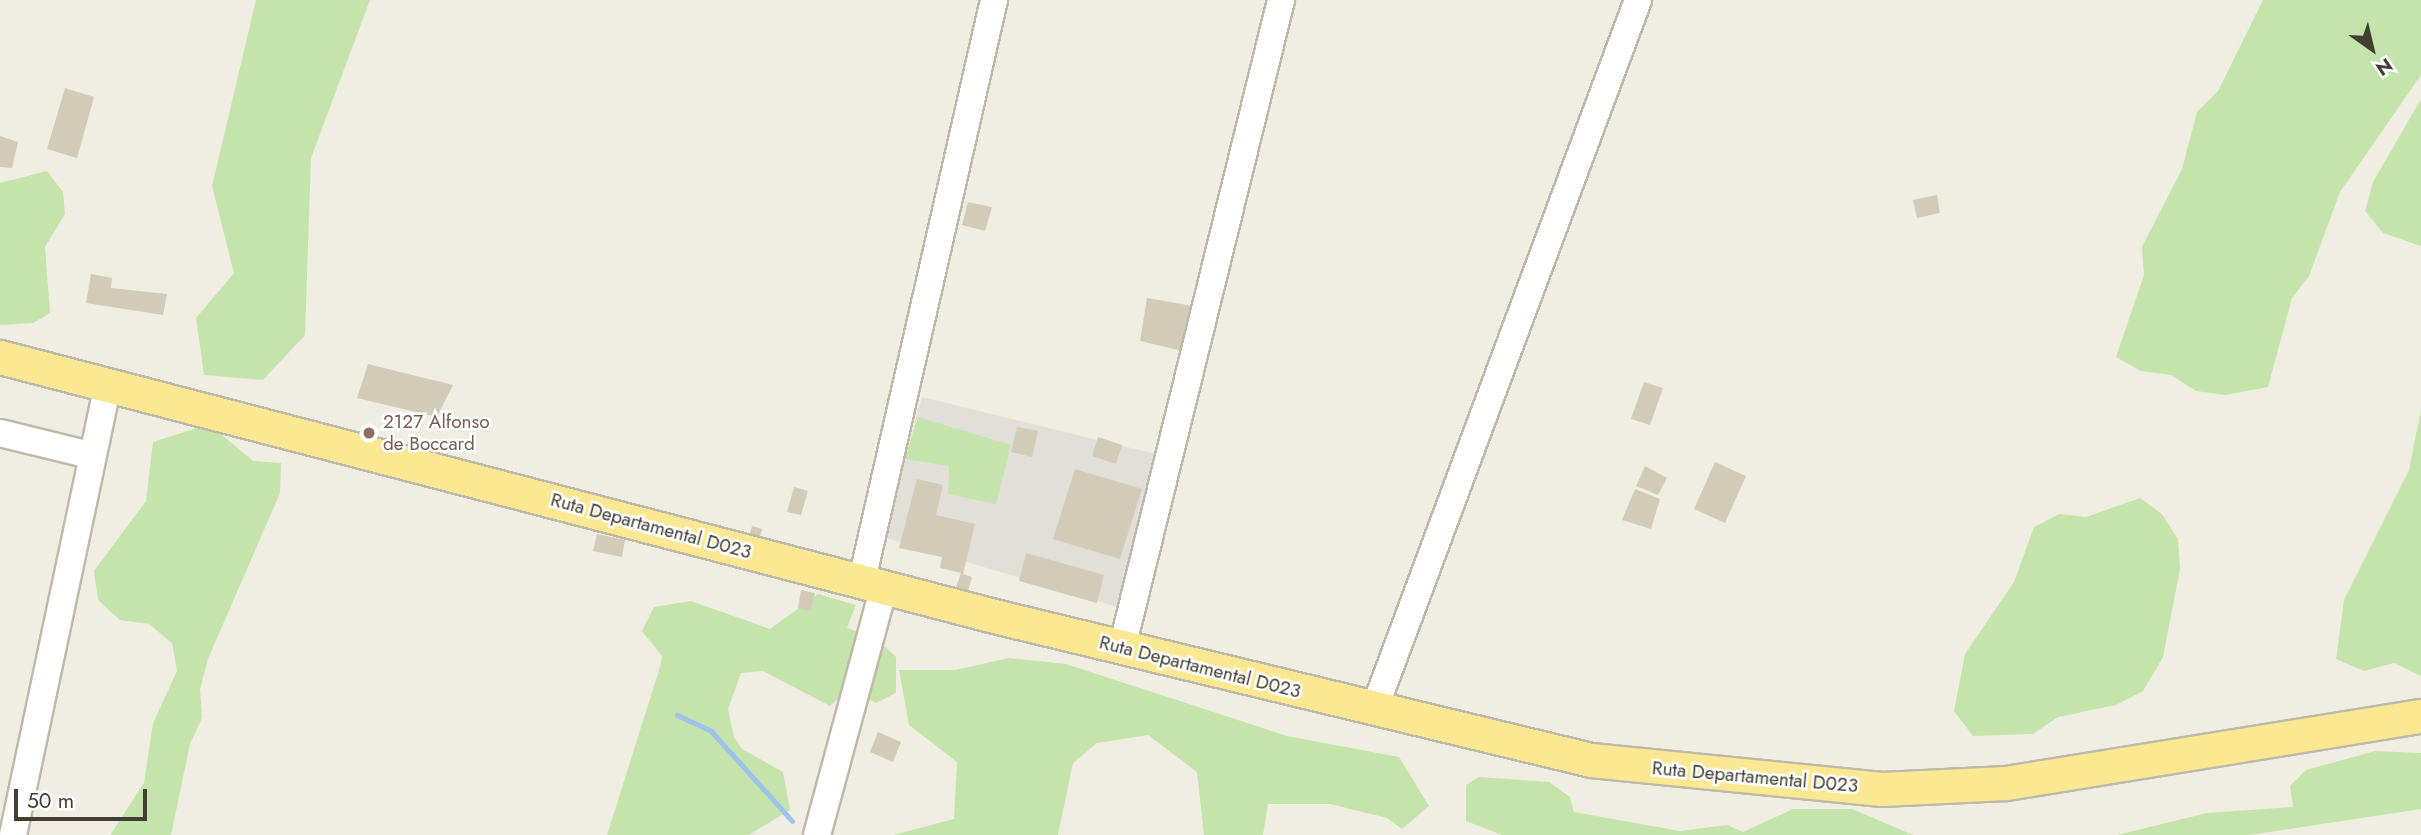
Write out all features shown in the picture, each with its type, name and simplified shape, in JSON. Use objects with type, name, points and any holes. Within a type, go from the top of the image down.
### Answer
[{"type":"main road","name":"Ruta Departamental D023","points":[[0,357],[1122,649],[1591,760],[1882,789],[2006,783],[2421,716]]},
{"type":"street","points":[[817,835],[873,583],[994,0]]},
{"type":"street","points":[[1122,649],[1281,0]]},
{"type":"street","points":[[1374,710],[1638,0]]},
{"type":"street","points":[[13,835],[90,455],[108,383]]},
{"type":"street","points":[[0,433],[90,455]]},
{"type":"shaded area","points":[[922,397],[1168,457],[1124,609],[883,537]]},
{"type":"green space","points":[[256,0],[370,0],[311,158],[305,335],[263,380],[204,375],[196,318],[234,273],[212,186]]},
{"type":"green space","points":[[2263,0],[2421,0],[2421,75],[2340,192],[2309,276],[2292,298],[2268,387],[2226,395],[2196,391],[2171,375],[2141,371],[2116,357],[2144,275],[2142,247],[2182,169],[2197,112],[2218,91]]},
{"type":"green space","points":[[2421,99],[2421,246],[2383,233],[2365,211],[2373,182]]},
{"type":"green space","points":[[47,171],[63,192],[65,214],[45,247],[50,313],[33,323],[0,325],[0,183]]},
{"type":"green space","points":[[2421,409],[2421,676],[2394,663],[2364,671],[2336,659],[2344,600],[2409,470]]},
{"type":"green space","points":[[918,417],[1011,445],[996,504],[948,494],[949,466],[905,459]]},
{"type":"green space","points":[[209,424],[253,461],[281,463],[280,493],[208,659],[200,689],[202,718],[190,744],[171,835],[110,835],[144,783],[153,723],[177,671],[172,643],[149,624],[120,620],[98,600],[94,571],[146,501],[153,442]]},
{"type":"green space","points":[[2140,498],[2162,514],[2178,539],[2180,569],[2163,657],[2143,691],[2116,705],[2058,717],[2033,734],[1973,736],[1954,711],[1965,654],[2014,582],[2034,527],[2059,514],[2086,517]]},
{"type":"green space","points":[[818,594],[856,605],[847,628],[876,638],[896,657],[896,693],[876,703],[849,689],[830,706],[763,671],[741,673],[728,709],[734,737],[742,749],[783,772],[790,810],[749,835],[607,835],[660,667],[662,656],[642,631],[654,607],[691,601],[770,629]]},
{"type":"green space","points":[[1009,658],[1066,664],[1287,736],[1399,757],[1429,806],[1402,829],[1387,818],[1330,804],[1268,804],[1263,835],[1204,835],[1197,772],[1148,735],[1097,743],[1073,763],[1058,835],[893,835],[954,819],[957,762],[909,725],[899,670],[955,670]]},
{"type":"green space","points":[[2375,751],[2421,753],[2421,809],[2250,835],[2117,835],[2207,813],[2293,807],[2290,786],[2306,770]]},
{"type":"green space","points":[[1479,777],[1549,782],[1570,797],[1574,812],[1680,831],[1727,825],[1743,832],[1793,809],[1852,809],[1913,835],[1502,835],[1466,821],[1466,785]]},
{"type":"building","points":[[65,88],[94,97],[77,158],[47,149]]},
{"type":"building","points":[[0,136],[18,142],[12,168],[0,167]]},
{"type":"building","points":[[1937,195],[1940,213],[1917,218],[1913,200]]},
{"type":"building","points":[[968,202],[992,207],[985,231],[962,225]]},
{"type":"building","points":[[91,274],[112,278],[111,288],[167,294],[163,315],[86,303]]},
{"type":"building","points":[[1147,298],[1193,306],[1182,351],[1140,341]]},
{"type":"building","points":[[368,364],[453,385],[437,417],[357,398]]},
{"type":"building","points":[[1644,382],[1663,388],[1650,425],[1631,419]]},
{"type":"building","points":[[1017,427],[1038,431],[1032,457],[1011,452]]},
{"type":"building","points":[[1098,437],[1122,445],[1116,464],[1092,456]]},
{"type":"building","points":[[1715,462],[1746,476],[1725,523],[1694,509]]},
{"type":"building","points":[[1645,466],[1667,478],[1658,495],[1636,486]]},
{"type":"building","points":[[1075,469],[1142,489],[1120,559],[1053,539]]},
{"type":"building","points":[[917,479],[943,485],[936,515],[975,524],[963,574],[972,577],[968,591],[956,587],[961,573],[940,568],[942,557],[899,548]]},
{"type":"building","points":[[794,487],[808,491],[801,515],[787,512]]},
{"type":"building","points":[[1635,489],[1660,499],[1651,529],[1622,520]]},
{"type":"building","points":[[752,526],[762,529],[760,536],[750,534]]},
{"type":"building","points":[[597,534],[625,540],[622,557],[593,551]]},
{"type":"building","points":[[1026,553],[1104,575],[1097,603],[1019,581]]},
{"type":"building","points":[[801,590],[815,593],[811,611],[798,608]]},
{"type":"building","points":[[878,732],[901,742],[893,762],[870,752]]},
{"type":"waterway","points":[[677,715],[711,731],[792,821]]},
{"type":"place","name":"2127 Alfonso de Boccard","points":[[369,433]]}]
